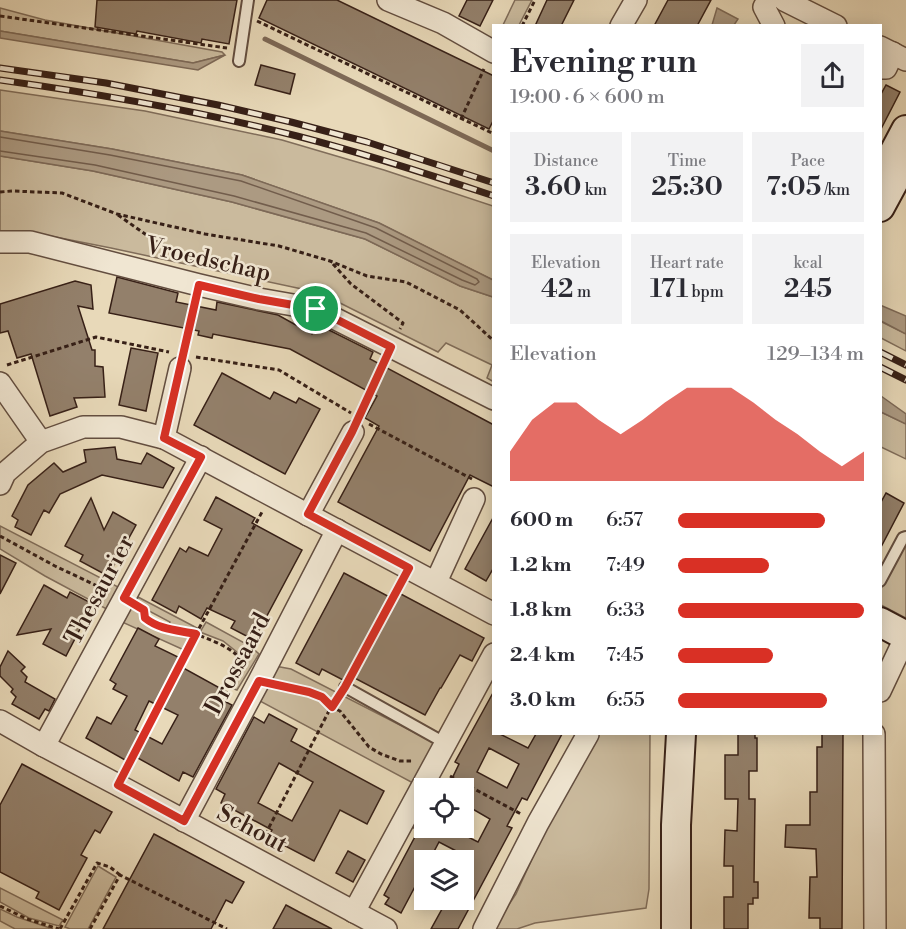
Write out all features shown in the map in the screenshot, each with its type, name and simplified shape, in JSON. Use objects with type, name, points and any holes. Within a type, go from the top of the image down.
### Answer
[{"type":"main road","points":[[882,202],[906,130]]},
{"type":"main road","points":[[882,623],[906,636]]},
{"type":"main road","points":[[669,735],[671,795],[676,825]]},
{"type":"main road","points":[[676,929],[676,825],[681,735]]},
{"type":"street","points":[[388,0],[443,23],[492,51]]},
{"type":"street","points":[[622,24],[636,0]]},
{"type":"street","points":[[768,0],[765,7],[773,24]]},
{"type":"street","points":[[784,0],[832,24]]},
{"type":"street","name":"Vroedschap","points":[[0,242],[30,242],[199,285],[316,309],[492,398]]},
{"type":"street","points":[[164,438],[182,362]]},
{"type":"street","points":[[0,383],[41,442]]},
{"type":"street","points":[[308,514],[355,425]]},
{"type":"street","points":[[0,484],[5,473],[41,442],[83,427],[121,427],[164,438],[492,613]]},
{"type":"street","name":"Thesaurier","points":[[44,747],[201,457]]},
{"type":"street","points":[[436,582],[473,489]]},
{"type":"street","name":"Drossaard","points":[[184,821],[337,530]]},
{"type":"street","points":[[882,687],[906,636]]},
{"type":"street","points":[[354,912],[492,658]]},
{"type":"street","name":"Schout","points":[[0,721],[44,747],[386,929]]},
{"type":"street","points":[[484,929],[538,823],[587,735]]},
{"type":"street","points":[[874,735],[875,929]]},
{"type":"lane","points":[[240,56],[248,0]]},
{"type":"lane","points":[[882,577],[903,538],[906,537]]},
{"type":"lane","points":[[345,687],[446,743]]},
{"type":"path","points":[[523,24],[535,0]]},
{"type":"path","points":[[245,15],[492,133]]},
{"type":"path","points":[[0,16],[240,56]]},
{"type":"path","points":[[461,119],[492,54]]},
{"type":"path","points":[[0,192],[12,190],[62,193],[117,214],[205,234],[279,246],[330,261],[367,276],[406,282],[460,310],[492,339]]},
{"type":"path","points":[[117,214],[155,241],[204,265],[182,362]]},
{"type":"path","points":[[330,261],[351,284],[403,324],[355,425]]},
{"type":"path","points":[[0,367],[96,337],[182,362],[279,370],[355,425],[473,489]]},
{"type":"path","points":[[118,785],[196,634],[272,495]]},
{"type":"path","points":[[0,536],[55,566],[124,598],[144,610],[145,618],[153,624],[166,629],[196,634],[230,649],[243,660],[249,674],[259,681],[309,692],[322,697],[332,707]]},
{"type":"path","points":[[252,858],[409,568]]},
{"type":"path","points":[[0,906],[27,919],[60,929],[97,864],[110,867],[120,875],[227,929]]},
{"type":"path","points":[[90,929],[120,875]]},
{"type":"shaded area","points":[[515,0],[532,0],[520,24],[503,24]]},
{"type":"shaded area","points":[[0,8],[45,20],[222,52],[225,55],[193,63],[0,31]]},
{"type":"shaded area","points":[[0,90],[145,111],[282,140],[384,170],[492,206],[492,280],[379,223],[242,175],[112,149],[0,131]]},
{"type":"shaded area","points":[[0,156],[93,171],[232,202],[365,239],[460,286],[492,297],[492,365],[446,343],[438,352],[316,292],[30,232],[0,234]]},
{"type":"shaded area","points":[[882,322],[906,334],[906,351],[882,339]]},
{"type":"shaded area","points":[[492,365],[492,381],[487,378]]},
{"type":"shaded area","points":[[882,412],[906,424],[906,459],[882,447]]},
{"type":"shaded area","points":[[0,526],[124,590],[114,613],[0,549]]},
{"type":"shaded area","points":[[906,543],[906,618],[882,606],[882,585]]},
{"type":"shaded area","points":[[138,597],[197,628],[194,631],[168,627],[170,622],[136,604]]},
{"type":"shaded area","points":[[131,606],[158,630],[192,636],[184,650],[122,622]]},
{"type":"shaded area","points":[[206,622],[250,646],[259,654],[237,690],[226,686],[243,657],[223,641],[200,632]]},
{"type":"shaded area","points":[[275,666],[291,669],[435,743],[413,783],[258,700]]},
{"type":"shaded area","points":[[597,735],[650,735],[649,889],[646,908],[535,923],[517,929],[493,929],[516,894],[549,822]]},
{"type":"shaded area","points":[[98,866],[116,877],[88,929],[65,927]]},
{"type":"shaded area","points":[[0,888],[63,920],[59,926],[29,918],[0,902]]},
{"type":"shaded area","points":[[0,909],[53,929],[15,929],[0,921]]},
{"type":"water","points":[[717,8],[738,19],[735,24],[712,24]]},
{"type":"water","points":[[0,31],[193,63],[225,55],[198,70],[0,38]]},
{"type":"water","points":[[0,131],[112,149],[242,175],[379,223],[492,280],[492,297],[460,286],[365,239],[232,202],[93,171],[0,156]]},
{"type":"water","points":[[882,306],[906,316],[906,334],[882,322]]},
{"type":"water","points":[[882,397],[906,414],[906,424],[882,412]]},
{"type":"building","points":[[97,0],[237,0],[229,44],[202,39],[201,43],[137,31],[136,34],[95,27]]},
{"type":"building","points":[[267,0],[337,0],[492,75],[492,123],[489,129],[259,18]]},
{"type":"building","points":[[467,0],[493,0],[480,26],[459,16]]},
{"type":"building","points":[[547,0],[574,0],[562,24],[536,24]]},
{"type":"building","points":[[668,0],[711,0],[698,24],[655,24]]},
{"type":"building","points":[[261,65],[295,74],[290,94],[255,85]]},
{"type":"building","points":[[886,85],[900,92],[882,127],[882,92]]},
{"type":"building","points":[[117,277],[178,293],[176,302],[216,310],[217,302],[278,315],[312,334],[317,324],[373,352],[370,359],[492,424],[492,486],[470,475],[430,551],[338,502],[379,426],[365,418],[377,396],[290,349],[213,334],[212,338],[198,335],[199,331],[109,313]]},
{"type":"building","points":[[75,281],[91,285],[93,309],[78,306],[92,350],[95,350],[95,366],[103,367],[105,397],[74,398],[77,407],[50,416],[31,354],[17,358],[8,331],[0,333],[0,304]]},
{"type":"building","points":[[131,348],[158,353],[146,411],[119,405]]},
{"type":"building","points":[[222,373],[270,399],[274,392],[296,403],[299,398],[320,409],[285,474],[194,425]]},
{"type":"building","points":[[115,447],[117,459],[141,464],[147,453],[174,468],[163,488],[102,475],[60,494],[49,513],[44,510],[31,535],[15,527],[18,520],[12,516],[28,485],[54,463],[63,472],[86,462],[84,450]]},
{"type":"building","points":[[886,493],[904,503],[882,545],[882,500]]},
{"type":"building","points":[[216,497],[255,518],[252,523],[302,550],[254,640],[231,628],[235,621],[207,608],[201,619],[179,606],[176,613],[152,600],[180,548],[186,552],[189,547],[208,556],[222,529],[204,520]]},
{"type":"building","points":[[91,498],[104,530],[113,512],[136,525],[108,576],[80,561],[83,555],[65,546]]},
{"type":"building","points":[[492,520],[492,570],[486,581],[465,569]]},
{"type":"building","points":[[0,555],[16,563],[0,594]]},
{"type":"building","points":[[344,573],[395,600],[399,593],[484,638],[472,661],[460,655],[425,715],[349,675],[346,680],[343,680],[322,669],[319,675],[296,663]]},
{"type":"building","points":[[44,585],[67,598],[70,592],[93,604],[66,656],[43,644],[51,629],[17,635]]},
{"type":"building","points":[[138,628],[159,639],[155,646],[180,658],[176,664],[227,692],[222,700],[232,705],[193,777],[183,772],[179,781],[129,753],[125,760],[86,738],[97,717],[111,724],[127,696],[113,689],[116,684],[110,680]],"holes":[[[149,701],[178,715],[162,744],[135,730]]]},
{"type":"building","points":[[8,651],[25,667],[21,671],[27,677],[25,682],[55,699],[49,711],[45,709],[39,719],[12,704],[16,697],[11,692],[13,689],[0,676],[0,667]]},
{"type":"building","points":[[492,695],[492,735],[502,735],[528,748],[535,735],[561,735],[527,800],[522,798],[507,826],[512,828],[474,899],[474,850],[454,850],[439,842],[435,850],[414,850],[414,889],[401,913],[385,904],[389,898],[384,895],[414,838],[470,838],[478,842],[490,819],[474,810],[474,778],[452,778],[459,764],[455,762]],"holes":[[[489,748],[519,764],[507,788],[477,772]]]},
{"type":"building","points":[[269,714],[297,729],[291,741],[384,791],[367,824],[340,810],[314,861],[268,837],[272,830],[221,803],[225,794],[216,789],[254,717],[264,723]],"holes":[[[279,763],[313,782],[292,821],[258,803]]]},
{"type":"building","points":[[738,735],[755,735],[757,738],[757,771],[749,771],[749,799],[755,799],[754,882],[758,882],[758,898],[753,898],[753,904],[748,904],[748,929],[724,929],[724,897],[733,897],[733,866],[724,866],[725,830],[737,831],[738,799],[725,799],[725,755],[738,755]]},
{"type":"building","points":[[822,735],[843,735],[842,929],[820,929],[820,918],[809,918],[810,877],[817,877],[816,849],[785,847],[786,825],[810,825],[810,792],[817,792],[817,747],[822,747]]},
{"type":"building","points":[[22,764],[112,812],[100,833],[95,830],[81,855],[87,858],[59,910],[36,898],[39,892],[0,872],[0,805]]},
{"type":"building","points":[[154,834],[244,882],[232,903],[226,900],[211,929],[103,929]]},
{"type":"building","points":[[348,851],[365,860],[353,882],[336,873]]},
{"type":"building","points":[[286,905],[299,912],[332,929],[273,929]]},
{"type":"building","points":[[441,910],[468,910],[458,929],[431,929]]},
{"type":"waterway","points":[[265,39],[492,150]]},
{"type":"railway","points":[[0,68],[106,83],[218,105],[367,142],[492,182]]},
{"type":"railway","points":[[0,80],[149,104],[260,127],[371,157],[492,195]]},
{"type":"railway","points":[[882,353],[906,365]]},
{"type":"railway","points":[[882,368],[906,380]]},
{"type":"route","points":[[199,285],[316,309],[391,347],[352,432],[308,514],[409,568],[332,707],[322,697],[309,692],[259,681],[184,821],[118,785],[196,634],[166,629],[153,624],[145,618],[144,610],[124,598],[201,457],[164,438],[199,285]]}]
